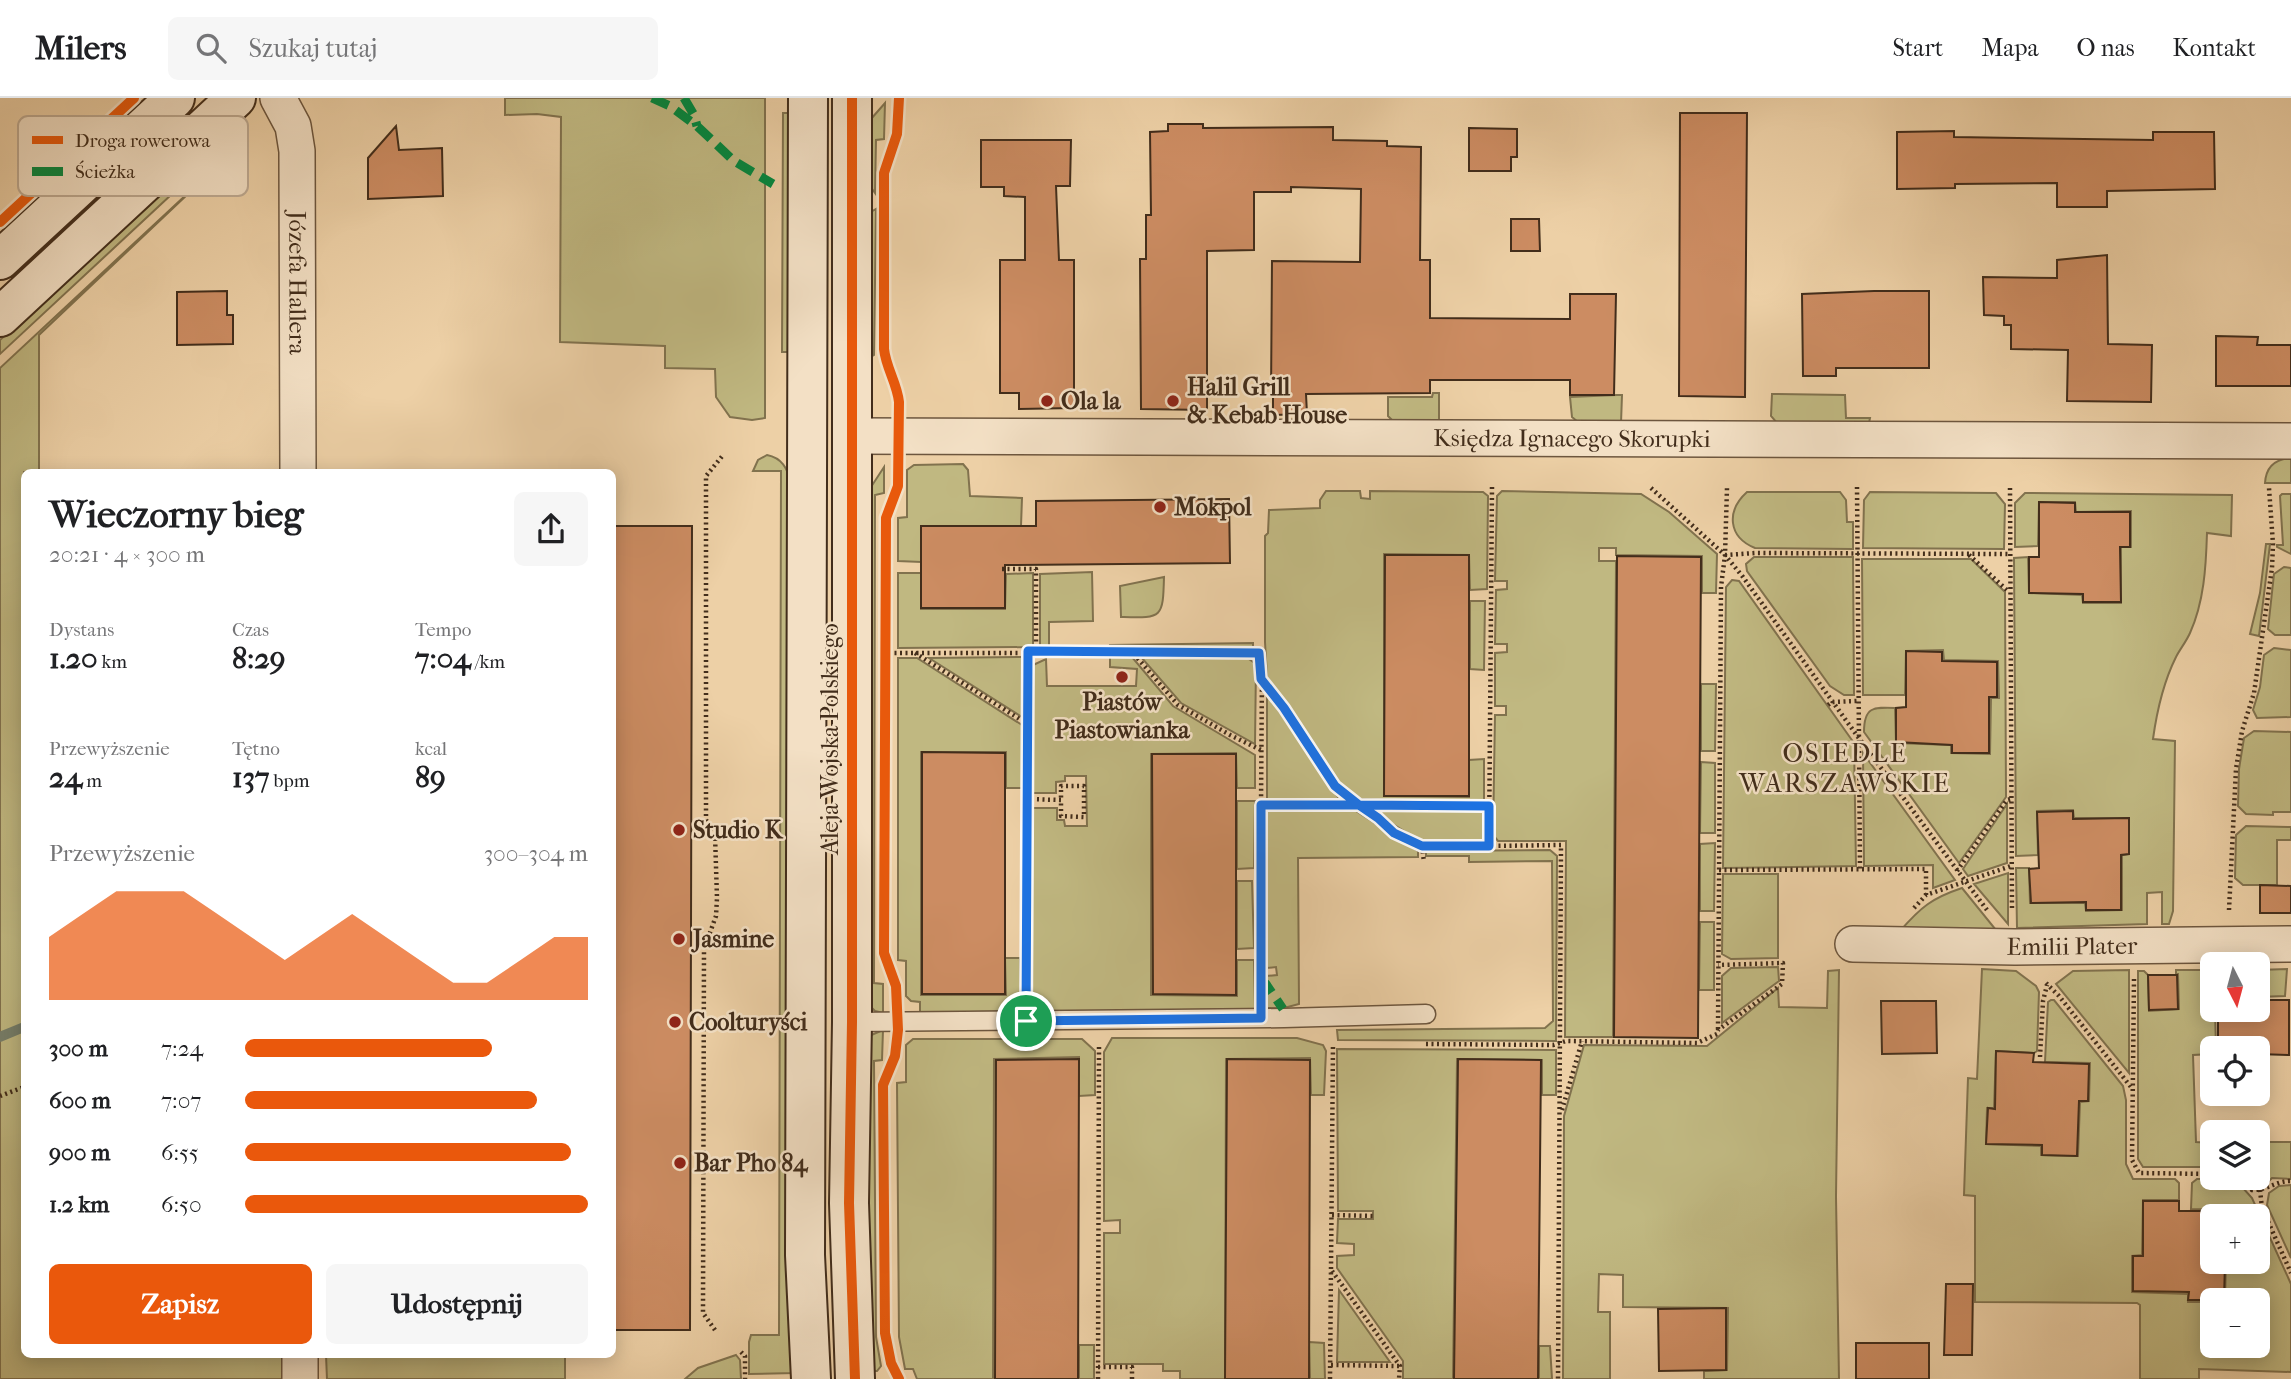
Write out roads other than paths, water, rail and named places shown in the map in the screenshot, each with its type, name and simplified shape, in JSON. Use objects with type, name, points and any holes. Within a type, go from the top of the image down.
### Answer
[{"type":"street","points":[[156,116],[175,98]]},
{"type":"street","points":[[217,116],[236,98]]},
{"type":"street","name":"Józefa Hallera","points":[[278,98],[293,126],[297,151],[298,469]]},
{"type":"street","name":"Aleja Wojska Polskiego","points":[[808,98],[805,1255],[811,1379]]},
{"type":"street","name":"Aleja Wojska Polskiego","points":[[852,98],[852,1022],[849,1203],[855,1379]]},
{"type":"street","points":[[0,261],[70,196]]},
{"type":"street","points":[[0,317],[130,196]]},
{"type":"street","name":"Księdza Ignacego Skorupki","points":[[851,436],[2291,441]]},
{"type":"street","name":"Emilii Plater","points":[[1853,944],[2015,947],[2291,944]]},
{"type":"street","points":[[300,1358],[300,1379]]},
{"type":"lane","points":[[852,1022],[1426,1014]]},
{"type":"waterway","points":[[0,1037],[21,1028]]},
{"type":"place","name":"Ola la","points":[[1047,401]]},
{"type":"place","name":"Halil Grill & Kebab House","points":[[1173,401]]},
{"type":"place","name":"Mokpol","points":[[1160,507]]},
{"type":"place","name":"Piastów Piastowianka","points":[[1122,677]]},
{"type":"place","name":"Studio K","points":[[679,830]]},
{"type":"place","name":"Jasmine","points":[[679,939]]},
{"type":"place","name":"Coolturyści","points":[[675,1022]]},
{"type":"place","name":"Bar Pho 84","points":[[680,1163]]},
{"type":"district","name":"OSIEDLE WARSZAWSKIE","points":[[1845,768]]}]
